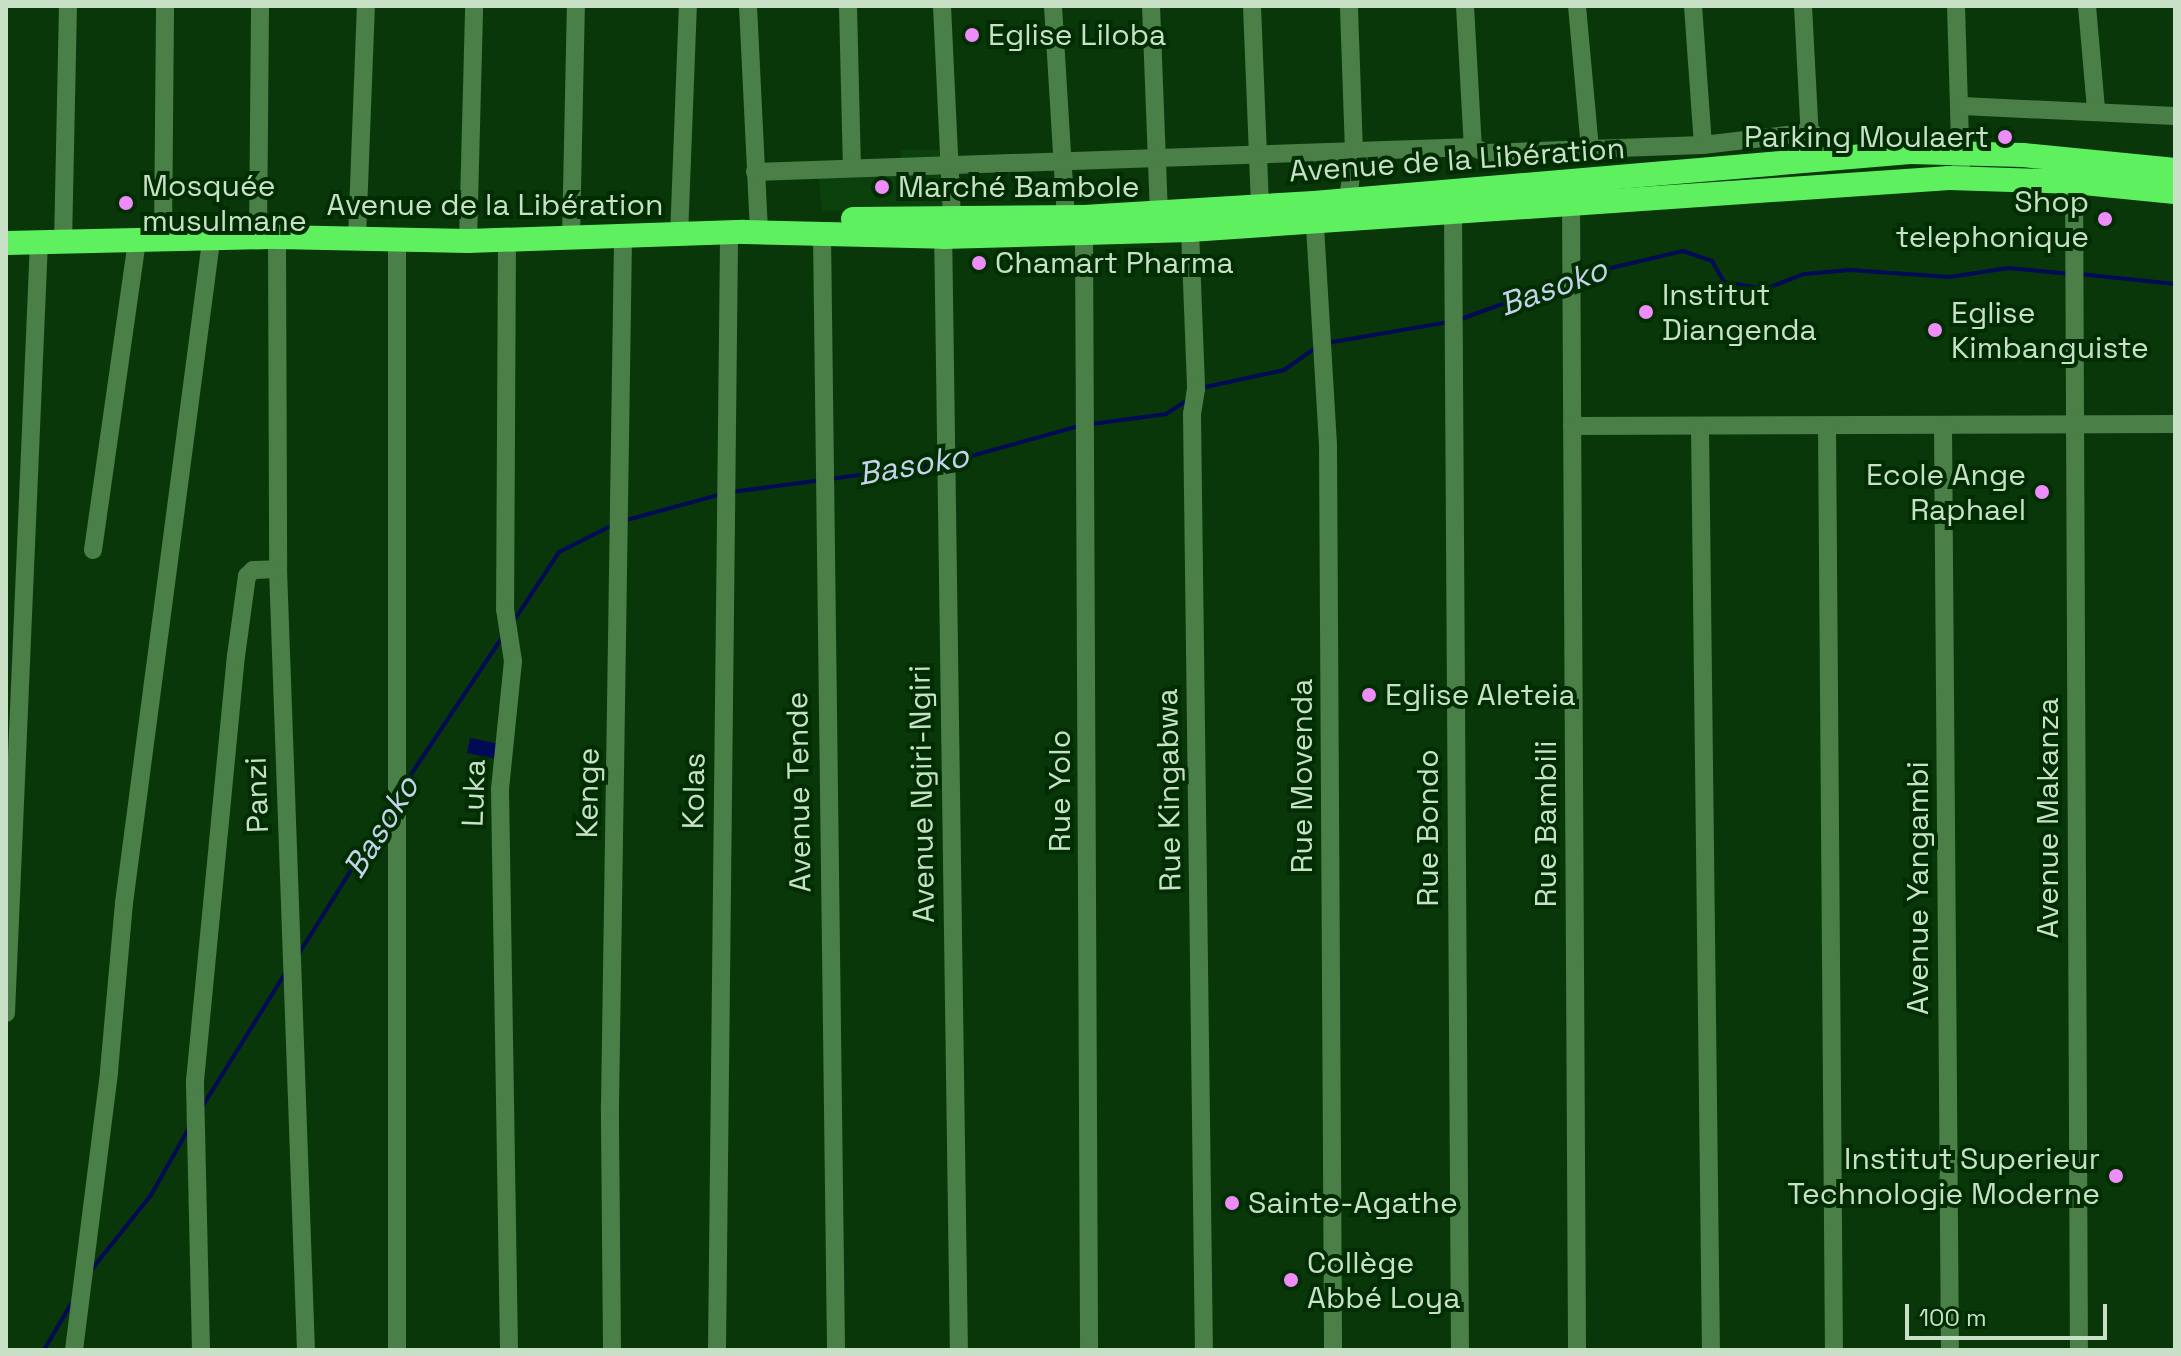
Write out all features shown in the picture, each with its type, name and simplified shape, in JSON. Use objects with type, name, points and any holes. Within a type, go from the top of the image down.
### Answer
[{"type":"highway","name":"Avenue de la Libération","points":[[6,243],[267,238],[468,241],[679,237],[748,231],[946,224],[1190,230],[1314,212],[1348,200],[1883,153],[1962,154],[2074,170],[2175,192]]},
{"type":"highway","name":"Avenue de la Libération","points":[[1075,225],[1159,212],[1260,206],[1314,212],[1453,210],[2074,170],[2175,170]]},
{"type":"highway","name":"Avenue de la Libération","points":[[748,231],[822,234],[946,224]]},
{"type":"street","points":[[6,1013],[51,243],[68,6]]},
{"type":"street","points":[[163,240],[165,6]]},
{"type":"street","name":"Panzi","points":[[260,6],[306,1350]]},
{"type":"street","points":[[357,238],[366,6]]},
{"type":"street","points":[[468,241],[474,6]]},
{"type":"street","points":[[571,239],[576,6]]},
{"type":"street","points":[[679,237],[688,6]]},
{"type":"street","name":"Kolas","points":[[717,1350],[725,505],[755,172],[748,6]]},
{"type":"street","points":[[848,6],[852,168]]},
{"type":"street","name":"Avenue Ngiri-Ngiri","points":[[942,6],[950,168],[946,224],[945,480],[959,1350]]},
{"type":"street","name":"Rue Yolo","points":[[1053,6],[1060,164],[1075,225],[1089,1350]]},
{"type":"street","points":[[1151,6],[1159,212]]},
{"type":"street","points":[[1252,6],[1260,206]]},
{"type":"street","points":[[1348,200],[1354,152],[1349,6]]},
{"type":"street","points":[[1465,6],[1473,147]]},
{"type":"street","points":[[1577,6],[1590,149]]},
{"type":"street","points":[[1693,6],[1703,145]]},
{"type":"street","points":[[1803,6],[1812,132],[1811,161]]},
{"type":"street","points":[[1956,6],[1962,106],[1961,179]]},
{"type":"street","points":[[2087,6],[2096,109]]},
{"type":"street","points":[[1962,106],[2096,109],[2175,116]]},
{"type":"street","points":[[755,172],[950,168],[1473,147],[1486,153],[1703,145],[1812,132]]},
{"type":"street","name":"Avenue Makanza","points":[[2074,170],[2079,1350]]},
{"type":"street","name":"Rue Bambili","points":[[1571,201],[1577,1350]]},
{"type":"street","name":"Rue Bondo","points":[[1453,210],[1460,1350]]},
{"type":"street","name":"Rue Movenda","points":[[1314,212],[1328,444],[1333,1350]]},
{"type":"street","name":"Rue Kingabwa","points":[[1190,230],[1196,389],[1192,414],[1204,1350]]},
{"type":"street","name":"Avenue Tende","points":[[822,234],[822,459],[836,1350]]},
{"type":"street","name":"Kenge","points":[[612,1350],[610,1105],[623,238]]},
{"type":"street","points":[[397,239],[400,779],[397,1350]]},
{"type":"street","points":[[93,550],[137,240]]},
{"type":"street","name":"Luka","points":[[507,240],[505,609],[513,661],[500,789],[509,1350]]},
{"type":"street","points":[[74,1350],[109,1071],[124,903],[211,241]]},
{"type":"street","points":[[1572,426],[2175,424]]},
{"type":"street","points":[[1827,426],[1834,1350]]},
{"type":"street","name":"Avenue Yangambi","points":[[1943,426],[1950,1350]]},
{"type":"street","points":[[1700,427],[1711,1350]]},
{"type":"street","points":[[201,1350],[195,1081],[235,671],[247,576],[253,570],[278,569]]},
{"type":"shaded area","name":"Marché Bambole","points":[[901,150],[941,150],[945,207],[822,211],[818,169],[902,167]]},
{"type":"shaded area","points":[[470,738],[500,744],[497,759],[467,753]]},
{"type":"waterway","name":"Basoko","points":[[1577,276],[1683,251],[1712,261],[1724,282],[1765,289],[1804,274],[1850,270],[1950,277],[2008,268],[2071,274]]},
{"type":"waterway","name":"Basoko","points":[[2079,274],[2175,284]]},
{"type":"waterway","name":"Basoko","points":[[1461,319],[1566,281]]},
{"type":"waterway","name":"Basoko","points":[[1327,343],[1449,322]]},
{"type":"waterway","name":"Basoko","points":[[1201,388],[1284,370],[1316,348]]},
{"type":"waterway","name":"Basoko","points":[[1092,424],[1166,414],[1186,401]]},
{"type":"waterway","name":"Basoko","points":[[953,461],[1079,426]]},
{"type":"waterway","name":"Basoko","points":[[830,479],[940,464]]},
{"type":"waterway","name":"Basoko","points":[[731,492],[822,480]]},
{"type":"waterway","name":"Basoko","points":[[623,521],[722,494]]},
{"type":"waterway","name":"Basoko","points":[[513,622],[559,552],[615,524]]},
{"type":"waterway","name":"Basoko","points":[[404,785],[503,636]]},
{"type":"waterway","name":"Basoko","points":[[298,955],[391,806]]},
{"type":"waterway","name":"Basoko","points":[[202,1107],[286,972]]},
{"type":"waterway","name":"Basoko","points":[[92,1269],[151,1195],[189,1128]]},
{"type":"waterway","name":"Basoko","points":[[44,1350],[71,1304]]},
{"type":"place","name":"Eglise Liloba","points":[[972,35]]},
{"type":"place","name":"Parking Moulaert","points":[[2005,137]]},
{"type":"place","name":"Marché Bambole","points":[[882,187]]},
{"type":"place","name":"Mosquée musulmane","points":[[126,203]]},
{"type":"place","name":"Shop telephonique","points":[[2105,219]]},
{"type":"place","name":"Chamart Pharma","points":[[979,263]]},
{"type":"place","name":"Institut Diangenda","points":[[1646,312]]},
{"type":"place","name":"Eglise Kimbanguiste","points":[[1935,330]]},
{"type":"place","name":"Ecole Ange Raphael","points":[[2042,492]]},
{"type":"place","name":"Eglise Aleteia","points":[[1369,695]]},
{"type":"place","name":"Institut Superieur Technologie Moderne","points":[[2116,1176]]},
{"type":"place","name":"Sainte-Agathe","points":[[1232,1203]]},
{"type":"place","name":"Collège Abbé Loya","points":[[1291,1280]]}]
